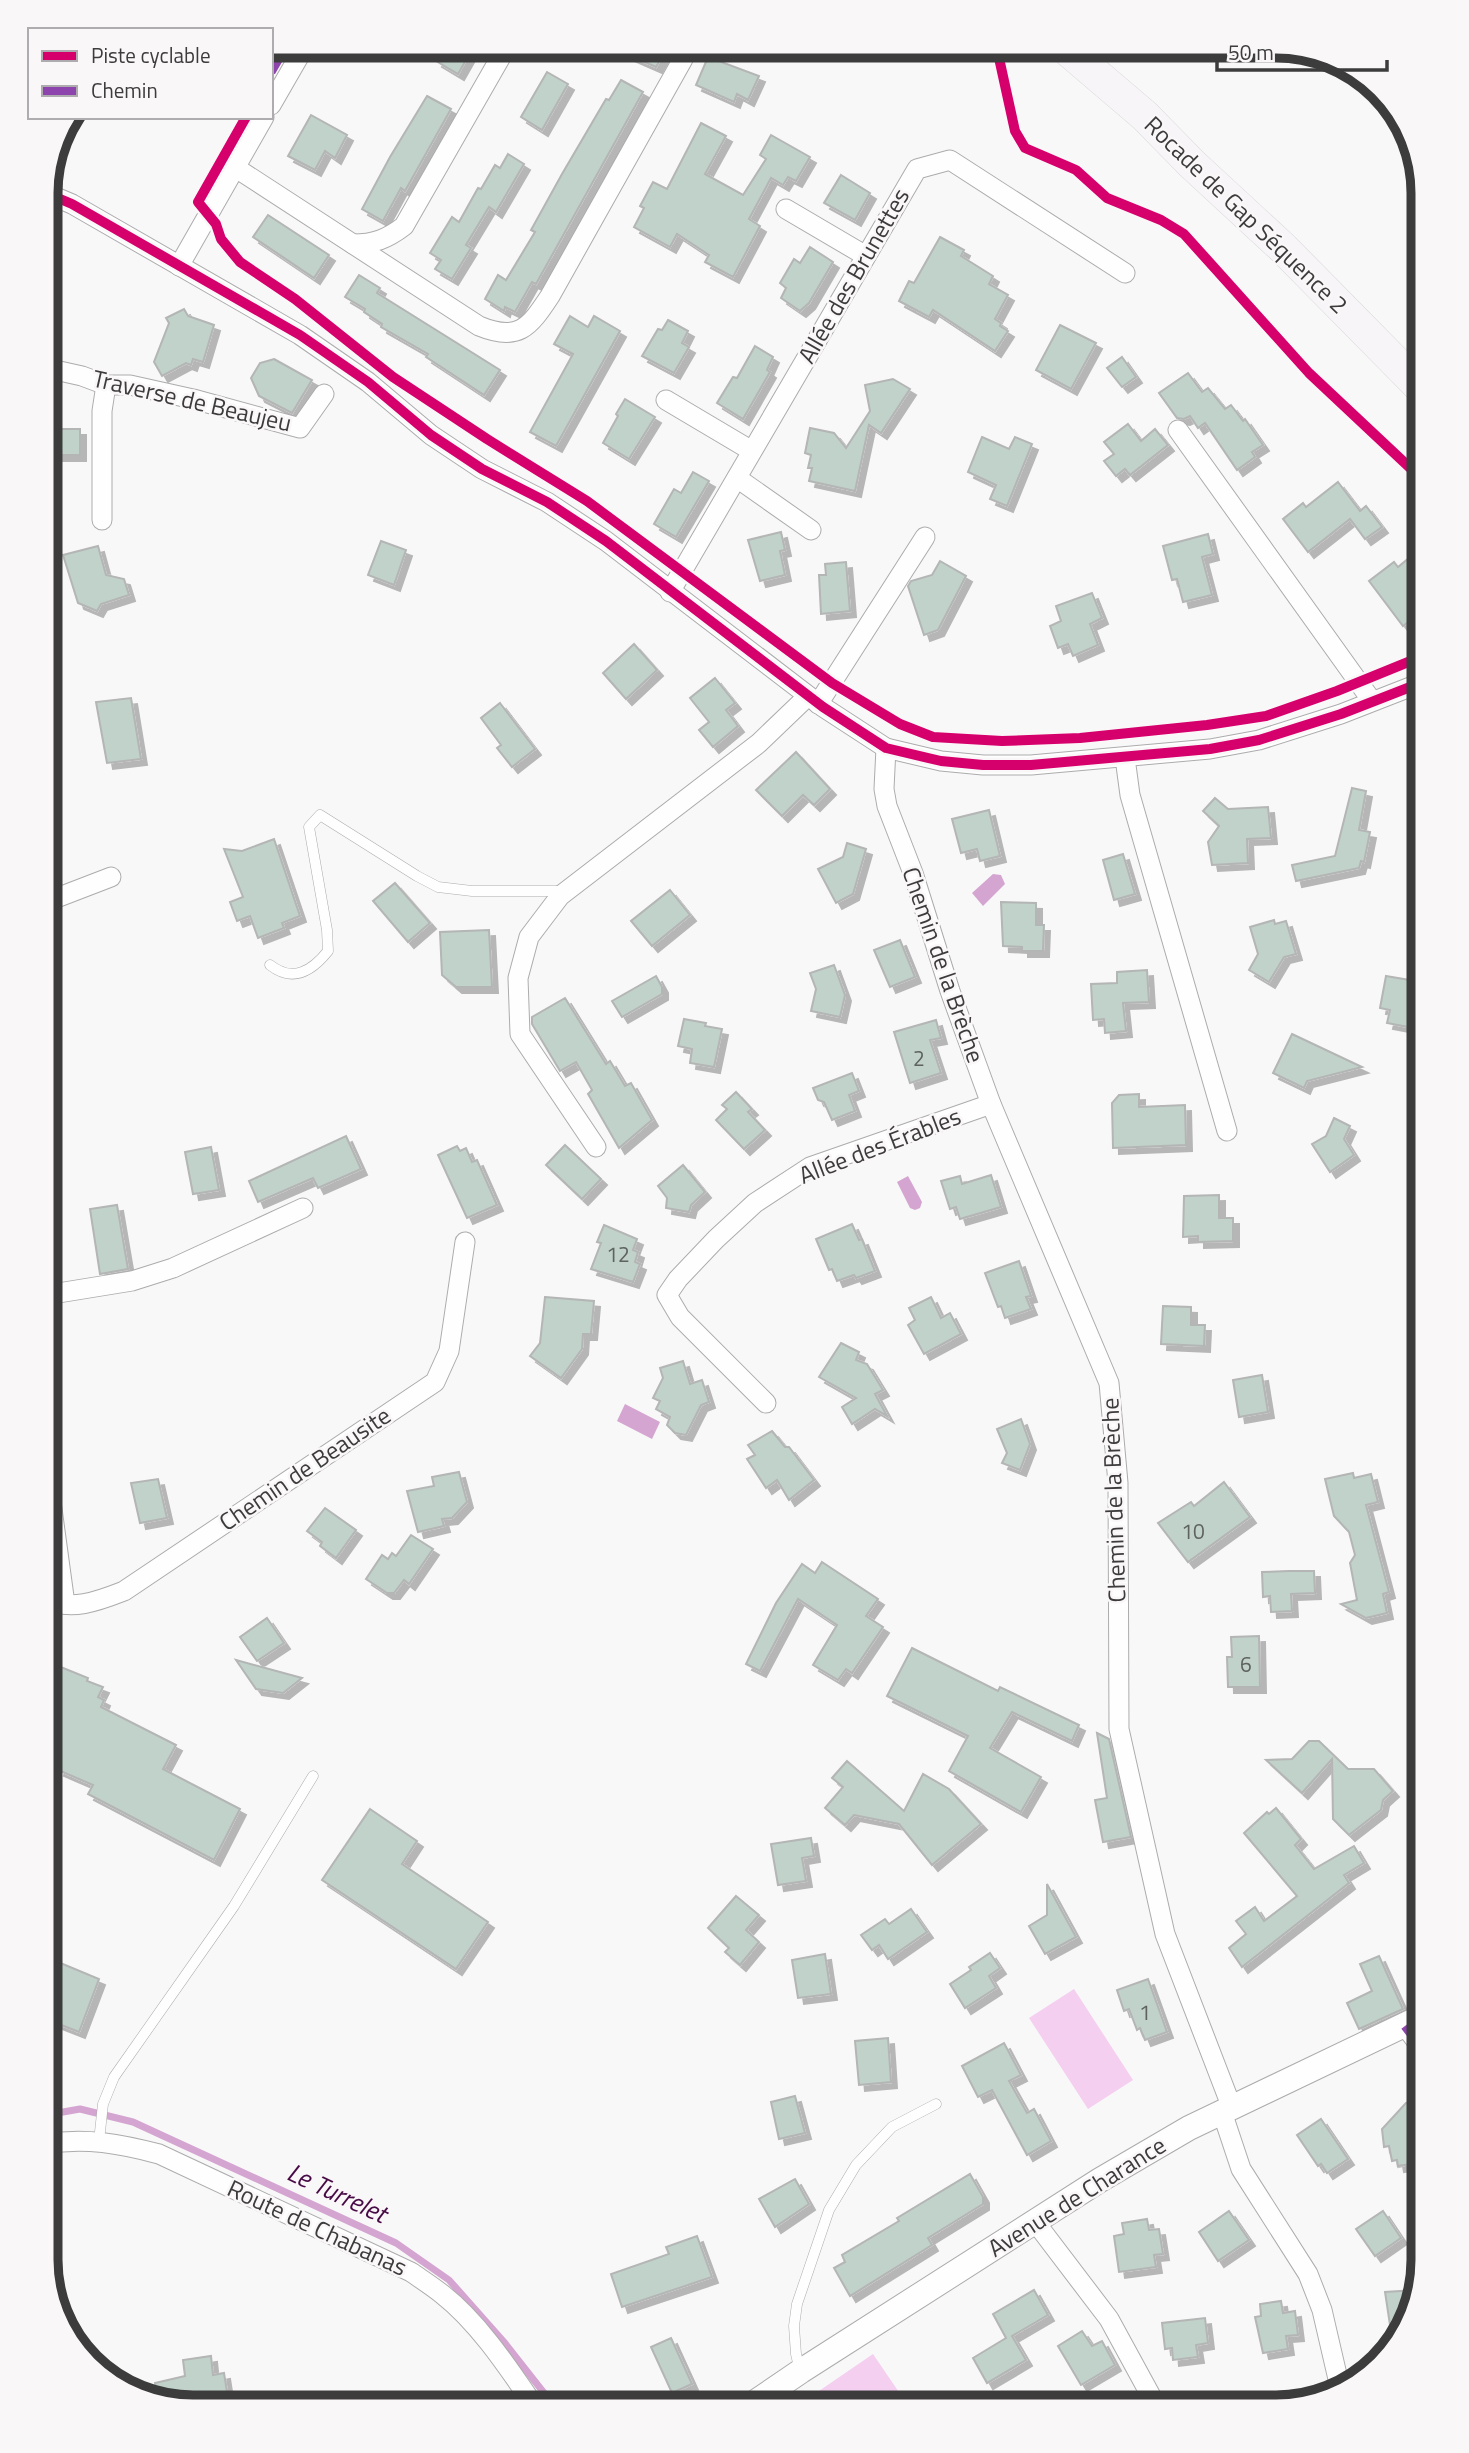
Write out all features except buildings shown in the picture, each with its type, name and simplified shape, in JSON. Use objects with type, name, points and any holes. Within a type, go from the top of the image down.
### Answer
[{"type":"main road","name":"Rocade de Gap Séquence 2","points":[[1077,58],[1145,116],[1411,378]]},
{"type":"street","points":[[273,102],[298,58]]},
{"type":"street","points":[[353,244],[370,244],[390,237],[404,226],[500,58]]},
{"type":"street","points":[[236,167],[479,326],[498,333],[514,332],[533,322],[550,296],[683,58]]},
{"type":"street","points":[[179,266],[263,119]]},
{"type":"street","name":"Allée des Brunettes","points":[[670,592],[917,169],[950,160],[1125,273]]},
{"type":"street","points":[[58,198],[300,335],[368,382],[431,435],[482,469],[547,502],[606,541],[813,700],[886,748],[941,761],[983,765],[1031,765],[1210,749],[1259,740],[1341,714],[1411,686]]},
{"type":"street","points":[[786,209],[866,256]]},
{"type":"street","name":"Traverse de Beaujeu","points":[[58,371],[106,385],[130,385],[300,428],[324,394]]},
{"type":"street","points":[[102,520],[102,411],[106,385]]},
{"type":"street","points":[[666,400],[752,452]]},
{"type":"street","points":[[1178,430],[1372,701]]},
{"type":"street","points":[[737,478],[811,530]]},
{"type":"street","points":[[596,1147],[520,1034],[518,978],[529,937],[560,896],[813,700],[925,537]]},
{"type":"street","name":"Chemin de la Brèche","points":[[886,748],[884,789],[887,806],[913,873],[950,991],[991,1104],[1110,1383],[1118,1483],[1119,1729],[1165,1934],[1227,2110],[1241,2169],[1308,2274],[1322,2310],[1338,2380]]},
{"type":"street","points":[[1125,758],[1130,795],[1227,1131]]},
{"type":"street","points":[[58,897],[111,877]]},
{"type":"street","name":"Allée des Érables","points":[[766,1403],[680,1317],[667,1295],[678,1279],[755,1203],[810,1167],[991,1104]]},
{"type":"street","points":[[58,1293],[131,1281],[173,1268],[303,1208]]},
{"type":"street","name":"Chemin de Beausite","points":[[58,1603],[94,1602],[124,1591],[435,1382],[449,1351],[465,1242]]},
{"type":"street","points":[[58,1553],[65,1604]]},
{"type":"street","name":"Avenue de Charance","points":[[766,2395],[1111,2174],[1189,2128],[1411,2022]]},
{"type":"street","name":"Route de Chabanas","points":[[58,2142],[99,2133],[125,2145],[159,2154],[411,2272],[444,2295],[468,2320],[526,2395]]},
{"type":"street","points":[[1036,2223],[1109,2319],[1150,2395]]},
{"type":"lane","points":[[270,965],[279,972],[299,974],[316,965],[328,951],[327,930],[309,827],[320,815],[438,887],[472,891],[568,891]]},
{"type":"lane","points":[[99,2133],[103,2104],[114,2077],[234,1906],[313,1776]]},
{"type":"lane","points":[[801,2371],[796,2354],[794,2326],[797,2304],[829,2210],[856,2165],[892,2127],[936,2104]]},
{"type":"shaded area","points":[[993,874],[1001,875],[1005,884],[983,906],[972,893]]},
{"type":"shaded area","points":[[908,1176],[922,1202],[920,1208],[915,1210],[910,1208],[897,1182]]},
{"type":"shaded area","points":[[625,1404],[660,1422],[652,1439],[617,1421]]},
{"type":"shaded area","points":[[1074,1989],[1133,2080],[1088,2109],[1029,2018]]},
{"type":"shaded area","points":[[873,2354],[901,2395],[817,2395],[816,2393]]},
{"type":"waterway","name":"Le Turrelet","points":[[58,2113],[80,2109],[133,2122],[396,2243],[449,2280],[504,2342],[546,2395]]},
{"type":"marked path","points":[[273,69],[279,58]]},
{"type":"marked path","points":[[1405,2026],[1411,2034]]},
{"type":"cycle path","points":[[999,58],[1015,131],[1025,148],[1076,170],[1107,198],[1161,220],[1184,234],[1309,373],[1411,469]]},
{"type":"cycle path","points":[[245,119],[198,202],[216,224],[221,239],[240,262],[295,299],[393,377],[587,501],[832,683],[900,724],[933,737],[1002,741],[1080,738],[1207,725],[1266,716],[1411,661]]},
{"type":"cycle path","points":[[58,198],[300,335],[368,382],[431,435],[482,469],[547,502],[606,541],[823,707],[886,748],[941,761],[983,765],[1031,765],[1210,749],[1259,740],[1341,714],[1411,687]]}]
